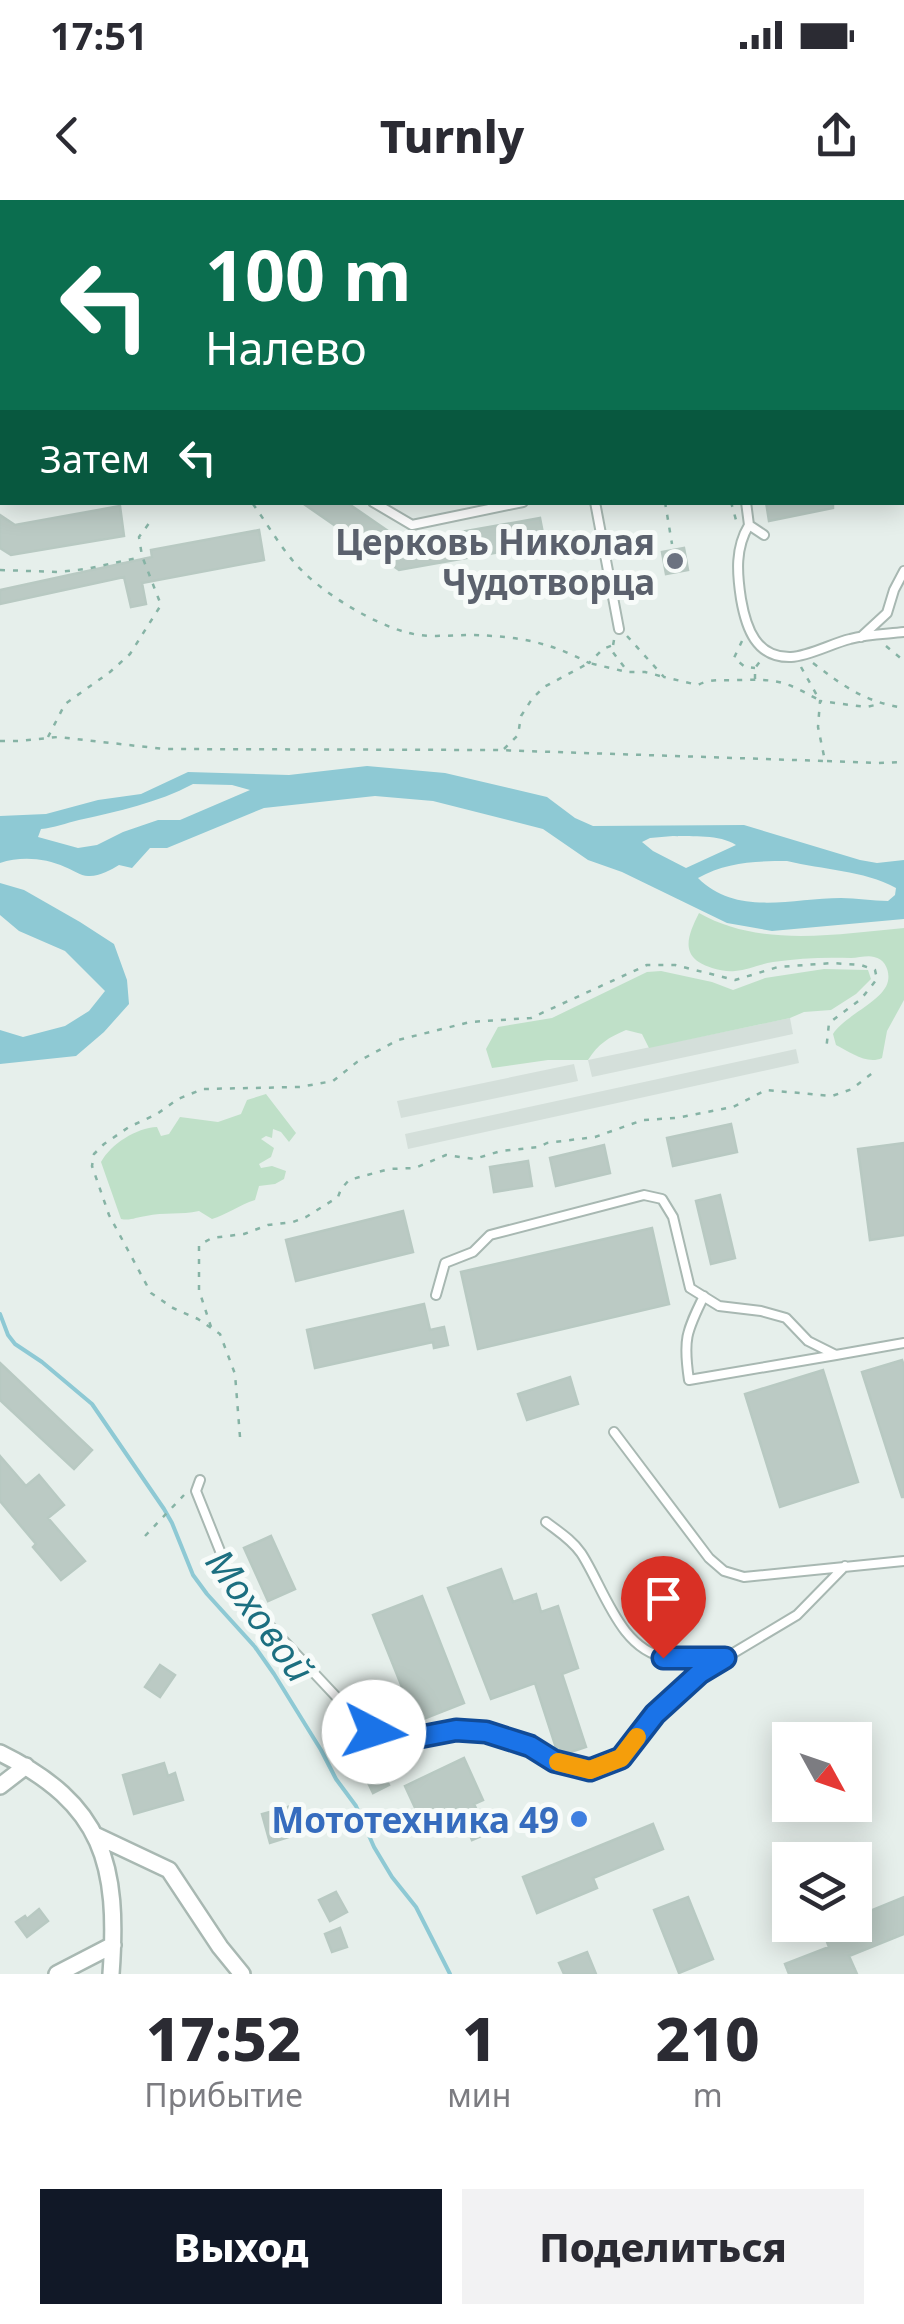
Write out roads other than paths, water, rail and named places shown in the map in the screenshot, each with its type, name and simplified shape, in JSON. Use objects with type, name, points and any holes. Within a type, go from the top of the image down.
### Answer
[{"type":"street","points":[[0,1753],[44,1778],[76,1807],[97,1836],[111,1884],[111,1974]]},
{"type":"street","points":[[0,1786],[26,1766]]},
{"type":"street","points":[[97,1836],[169,1870],[242,1974]]},
{"type":"street","points":[[56,1974],[113,1945]]},
{"type":"lane","points":[[378,505],[412,525],[508,505]]},
{"type":"lane","points":[[596,505],[619,630]]},
{"type":"lane","points":[[746,505],[749,525],[741,539],[739,585],[752,638],[770,652],[792,656],[866,636],[904,632]]},
{"type":"lane","points":[[749,525],[764,534]]},
{"type":"lane","points":[[866,636],[887,612],[904,571]]},
{"type":"lane","points":[[436,1295],[445,1263],[473,1252],[490,1235],[644,1194],[662,1199],[673,1216],[690,1288],[719,1306],[786,1318],[808,1342],[836,1355]]},
{"type":"lane","points":[[704,1296],[688,1330],[685,1350],[689,1380],[904,1343]]},
{"type":"lane","points":[[614,1432],[724,1571],[744,1578],[904,1561]]},
{"type":"lane","points":[[200,1480],[196,1491],[230,1576],[269,1625],[359,1722],[389,1739],[456,1730],[486,1732],[530,1746],[554,1761],[590,1770],[621,1758],[655,1714],[700,1673],[796,1615],[845,1566]]},
{"type":"lane","points":[[546,1522],[580,1552],[620,1624],[641,1647],[663,1658],[725,1658]]},
{"type":"water","points":[[367,766],[445,773],[547,797],[593,826],[744,825],[860,860],[904,860],[904,919],[772,931],[727,923],[622,872],[588,860],[543,829],[433,801],[375,796],[264,808],[167,848],[150,848],[132,868],[119,865],[96,875],[82,875],[41,860],[0,863],[0,816],[46,814],[141,794],[188,772],[289,775]],"holes":[[[193,784],[232,785],[250,790],[180,820],[158,820],[97,845],[78,848],[38,837],[41,829],[137,806]],[[706,837],[736,845],[686,868],[642,842],[650,838]],[[787,861],[870,877],[896,888],[895,895],[888,901],[841,898],[766,903],[730,898],[698,878],[752,862]]]},
{"type":"water","points":[[0,883],[24,890],[114,944],[127,980],[129,1004],[76,1056],[0,1064],[0,1030],[23,1037],[65,1026],[89,1011],[105,991],[65,951],[19,931],[0,915]]},
{"type":"waterway","name":"Моховой","points":[[0,1314],[15,1344],[92,1404],[164,1509],[193,1575],[274,1674],[356,1806],[392,1877],[416,1907],[450,1974]]},
{"type":"place","name":"Церковь Николая Чудотворца","points":[[675,561]]},
{"type":"place","name":"Мототехника 49","points":[[579,1819]]}]
